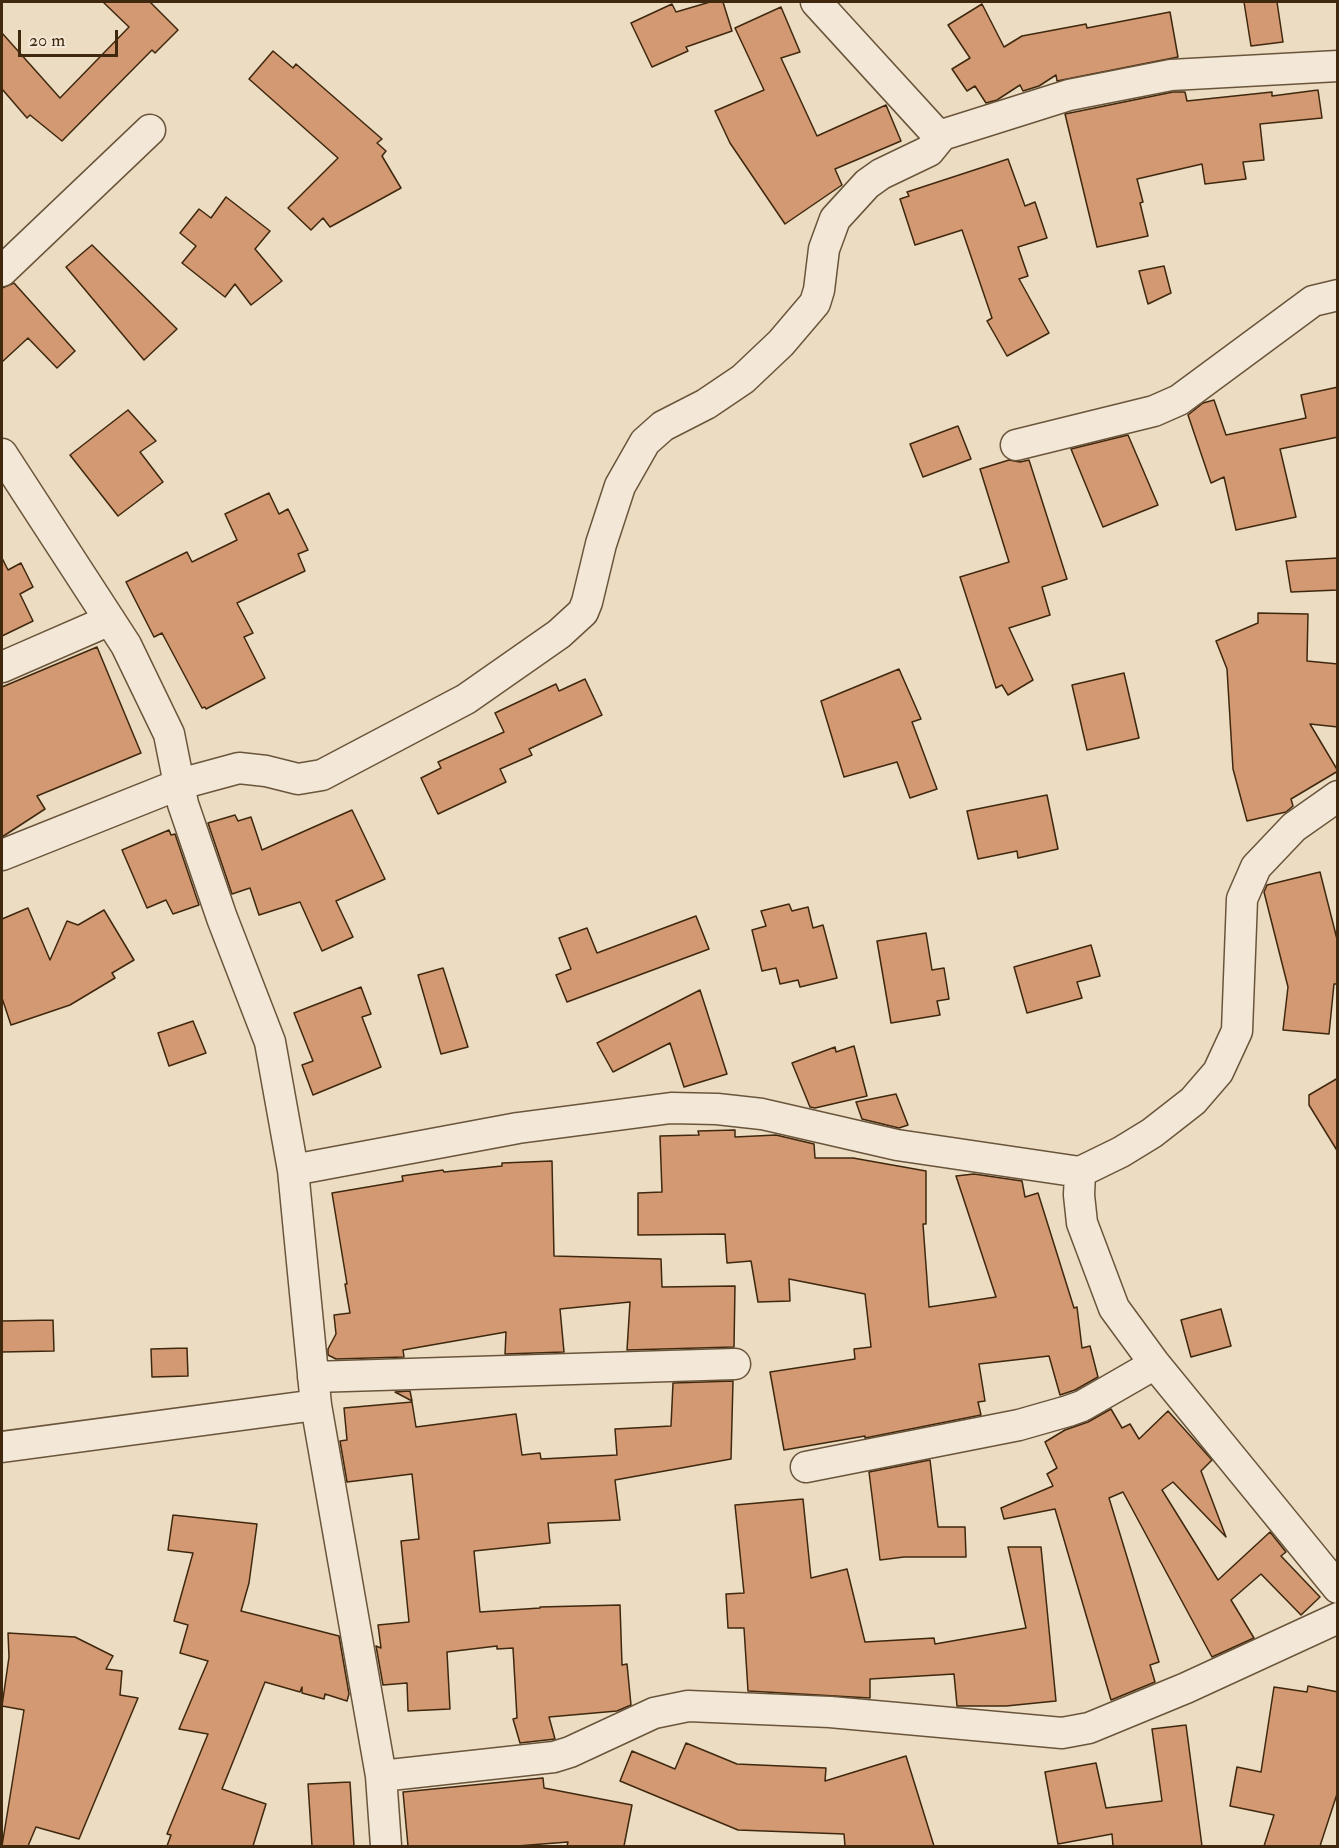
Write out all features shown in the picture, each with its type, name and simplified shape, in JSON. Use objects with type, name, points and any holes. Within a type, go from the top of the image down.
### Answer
[{"type":"street","points":[[816,2],[933,130],[942,135]]},
{"type":"street","points":[[2,855],[180,784],[239,768],[266,771],[298,779],[322,774],[466,699],[559,634],[583,612],[601,544],[620,486],[645,442],[663,426],[706,404],[743,379],[781,343],[815,303],[819,290],[824,249],[835,219],[867,184],[881,174],[928,151],[942,135],[1068,95],[1171,75],[1338,66]]},
{"type":"street","points":[[2,271],[150,130]]},
{"type":"street","points":[[1016,445],[1154,411],[1179,400],[1313,301],[1338,295]]},
{"type":"street","points":[[6,468],[126,645],[169,734],[183,804],[222,918],[270,1042],[293,1170],[315,1391],[381,1776],[386,1846]]},
{"type":"street","points":[[2,667],[110,620]]},
{"type":"street","points":[[293,1170],[518,1128],[671,1108],[717,1109],[762,1114],[897,1145],[1080,1172],[1121,1152],[1152,1133],[1193,1101],[1218,1072],[1237,1031],[1242,899],[1256,867],[1294,827],[1338,796]]},
{"type":"street","points":[[1080,1172],[1079,1195],[1082,1223],[1114,1308],[1155,1364],[1338,1588]]},
{"type":"street","points":[[2,1447],[315,1391],[735,1364]]},
{"type":"street","points":[[806,1467],[1018,1425],[1068,1411],[1082,1406],[1155,1364]]},
{"type":"street","points":[[381,1776],[554,1757],[570,1752],[654,1713],[688,1706],[830,1712],[1062,1733],[1089,1728],[1186,1688],[1338,1618]]},
{"type":"building","points":[[103,2],[150,2],[178,30],[155,53],[152,50],[62,141],[30,115],[27,118],[2,89],[2,33],[60,98],[129,27]]},
{"type":"building","points":[[710,2],[723,2],[732,31],[686,47],[688,51],[652,67],[631,23],[672,4],[676,12]]},
{"type":"building","points":[[1244,2],[1277,2],[1283,42],[1251,46]]},
{"type":"building","points":[[982,4],[1004,47],[1022,36],[1086,24],[1087,28],[1170,12],[1178,57],[1057,81],[1056,75],[1039,86],[1023,91],[1020,85],[997,100],[986,103],[975,86],[967,91],[952,69],[970,58],[948,25]]},
{"type":"building","points":[[781,7],[800,52],[781,58],[817,136],[886,105],[901,141],[835,169],[842,185],[785,224],[730,143],[715,111],[764,90],[735,28]]},
{"type":"building","points":[[273,51],[293,68],[296,64],[382,139],[377,143],[386,151],[382,156],[401,188],[330,227],[323,218],[311,230],[288,208],[338,158],[249,79]]},
{"type":"building","points":[[1318,90],[1322,118],[1260,124],[1264,160],[1243,162],[1246,179],[1205,184],[1202,164],[1137,179],[1148,236],[1097,247],[1065,114],[1173,92],[1185,92],[1187,101],[1272,92],[1272,96]]},
{"type":"building","points":[[1008,159],[1025,206],[1035,202],[1047,238],[1018,247],[1028,276],[1019,279],[1049,333],[1007,356],[987,321],[992,318],[962,230],[915,245],[900,199],[909,196],[907,192]]},
{"type":"building","points":[[226,197],[270,231],[255,249],[282,281],[251,305],[235,284],[225,297],[182,263],[196,246],[180,233],[199,209],[211,218]]},
{"type":"building","points":[[92,245],[177,329],[144,360],[66,267]]},
{"type":"building","points":[[1164,266],[1171,293],[1148,304],[1139,271]]},
{"type":"building","points":[[14,283],[75,351],[57,368],[28,338],[2,362],[2,288]]},
{"type":"building","points":[[1338,387],[1338,437],[1280,449],[1296,517],[1236,530],[1224,477],[1211,483],[1188,415],[1203,403],[1214,400],[1226,435],[1306,418],[1301,395]]},
{"type":"building","points":[[128,410],[156,441],[140,452],[163,482],[118,516],[70,455]]},
{"type":"building","points":[[958,426],[971,459],[923,477],[910,444]]},
{"type":"building","points":[[1128,435],[1158,505],[1103,527],[1071,449]]},
{"type":"building","points":[[1009,460],[1020,462],[1029,460],[1067,579],[1042,587],[1050,615],[1009,628],[1033,680],[1008,695],[1002,685],[996,688],[960,577],[1009,562],[980,469]]},
{"type":"building","points":[[269,493],[279,514],[288,509],[308,550],[298,554],[305,571],[237,603],[253,633],[244,637],[265,678],[206,709],[202,708],[162,633],[154,637],[126,582],[187,552],[192,562],[237,540],[225,514]]},
{"type":"building","points":[[2,558],[8,570],[21,563],[33,587],[20,594],[33,621],[2,636]]},
{"type":"building","points":[[1338,558],[1338,590],[1291,592],[1286,561]]},
{"type":"building","points":[[1258,613],[1308,614],[1307,661],[1338,664],[1338,727],[1310,724],[1338,771],[1291,799],[1293,806],[1286,812],[1247,821],[1233,769],[1227,669],[1216,641],[1258,623]]},
{"type":"building","points":[[97,647],[141,753],[37,796],[45,809],[2,837],[2,687]]},
{"type":"building","points":[[899,669],[921,719],[912,722],[937,789],[910,798],[897,762],[844,777],[821,701]]},
{"type":"building","points":[[1124,673],[1139,738],[1087,750],[1072,685]]},
{"type":"building","points":[[585,679],[602,715],[529,749],[532,755],[500,769],[506,782],[438,814],[421,778],[441,768],[438,762],[504,732],[495,713],[556,684],[559,691]]},
{"type":"building","points":[[1047,795],[1058,849],[1018,858],[1017,851],[978,859],[967,811]]},
{"type":"building","points":[[352,810],[385,879],[336,901],[353,937],[322,951],[300,902],[259,915],[250,888],[232,894],[208,823],[235,815],[238,821],[251,817],[262,850]]},
{"type":"building","points":[[169,830],[171,835],[175,834],[199,905],[173,914],[166,900],[147,908],[122,850]]},
{"type":"building","points":[[1320,872],[1338,943],[1338,984],[1334,984],[1329,1034],[1283,1030],[1288,987],[1264,892],[1267,885]]},
{"type":"building","points":[[789,904],[792,911],[808,907],[813,928],[823,925],[837,978],[800,987],[798,980],[780,984],[776,968],[762,971],[752,930],[766,926],[761,911]]},
{"type":"building","points":[[28,908],[50,960],[67,921],[78,925],[104,910],[134,960],[112,973],[115,978],[70,1005],[11,1025],[2,998],[2,919]]},
{"type":"building","points":[[696,916],[709,949],[567,1002],[556,975],[571,969],[559,938],[587,928],[597,953]]},
{"type":"building","points":[[926,933],[932,970],[944,968],[949,999],[937,1001],[940,1015],[891,1023],[877,941]]},
{"type":"building","points":[[1091,945],[1100,976],[1077,982],[1082,998],[1027,1013],[1014,967]]},
{"type":"building","points":[[443,968],[468,1047],[441,1054],[418,975]]},
{"type":"building","points":[[361,987],[371,1014],[362,1017],[381,1067],[313,1095],[302,1065],[313,1061],[294,1013]]},
{"type":"building","points":[[700,990],[727,1074],[684,1087],[670,1043],[613,1072],[597,1043]]},
{"type":"building","points":[[193,1021],[206,1053],[169,1066],[158,1033]]},
{"type":"building","points":[[854,1046],[867,1096],[815,1108],[810,1107],[792,1063],[835,1047],[836,1052]]},
{"type":"building","points":[[1338,1078],[1338,1152],[1309,1105],[1309,1095]]},
{"type":"building","points":[[896,1094],[908,1125],[899,1128],[862,1119],[856,1102]]},
{"type":"building","points":[[735,1130],[735,1137],[776,1135],[814,1144],[815,1158],[853,1158],[926,1171],[926,1224],[923,1224],[929,1307],[996,1297],[956,1176],[974,1174],[1022,1181],[1025,1197],[1038,1193],[1074,1308],[1077,1307],[1082,1348],[1090,1346],[1098,1377],[1075,1390],[1060,1395],[1049,1356],[979,1364],[985,1401],[978,1402],[981,1415],[865,1438],[865,1436],[784,1450],[770,1372],[855,1359],[854,1349],[871,1347],[865,1294],[789,1279],[790,1301],[758,1302],[751,1261],[727,1263],[725,1234],[638,1235],[638,1193],[662,1192],[660,1136],[699,1135],[698,1131]]},
{"type":"building","points":[[552,1161],[554,1256],[661,1259],[662,1287],[735,1286],[734,1347],[627,1350],[630,1302],[560,1309],[564,1352],[505,1354],[506,1332],[403,1350],[404,1357],[336,1359],[328,1355],[328,1349],[336,1334],[334,1315],[350,1313],[332,1193],[403,1181],[402,1176],[443,1170],[444,1172],[502,1166],[502,1163]]},
{"type":"building","points":[[1221,1309],[1231,1346],[1191,1357],[1181,1320]]},
{"type":"building","points":[[53,1320],[54,1351],[2,1352],[2,1321]]},
{"type":"building","points":[[187,1348],[188,1376],[152,1377],[151,1349]]},
{"type":"building","points":[[733,1381],[731,1459],[615,1480],[620,1520],[548,1523],[550,1543],[474,1551],[480,1612],[540,1607],[620,1605],[622,1665],[627,1664],[631,1705],[617,1711],[549,1717],[555,1739],[520,1743],[513,1719],[517,1718],[513,1648],[497,1649],[497,1646],[447,1652],[450,1709],[408,1711],[407,1683],[383,1685],[376,1646],[381,1648],[378,1625],[409,1622],[401,1541],[419,1539],[412,1474],[347,1482],[340,1441],[347,1440],[344,1408],[412,1402],[416,1427],[516,1414],[522,1455],[540,1453],[541,1459],[617,1455],[615,1429],[671,1426],[673,1383]]},
{"type":"building","points":[[410,1391],[412,1401],[395,1392]]},
{"type":"building","points":[[1111,1409],[1122,1428],[1130,1424],[1139,1439],[1168,1411],[1212,1460],[1201,1471],[1226,1537],[1173,1482],[1162,1490],[1218,1580],[1270,1532],[1286,1552],[1281,1556],[1320,1597],[1301,1615],[1261,1574],[1231,1600],[1254,1638],[1212,1657],[1123,1492],[1109,1498],[1159,1662],[1150,1665],[1155,1682],[1111,1700],[1055,1509],[1004,1519],[1001,1508],[1053,1486],[1047,1474],[1057,1468],[1045,1442]]},
{"type":"building","points":[[930,1460],[938,1527],[965,1527],[966,1557],[904,1557],[880,1560],[869,1472]]},
{"type":"building","points":[[803,1499],[811,1578],[847,1569],[865,1642],[934,1638],[935,1644],[1026,1628],[1008,1547],[1041,1547],[1056,1701],[1006,1706],[957,1706],[954,1674],[870,1679],[870,1698],[748,1691],[744,1628],[728,1628],[726,1594],[744,1593],[735,1505]]},
{"type":"building","points":[[173,1515],[257,1524],[249,1583],[241,1611],[339,1636],[349,1694],[347,1701],[325,1694],[324,1699],[302,1693],[302,1687],[300,1692],[265,1682],[222,1789],[266,1804],[253,1846],[167,1846],[171,1835],[167,1834],[208,1734],[179,1729],[208,1661],[180,1653],[188,1625],[174,1621],[193,1553],[168,1550]]},
{"type":"building","points":[[8,1633],[75,1637],[113,1656],[106,1669],[122,1671],[120,1695],[138,1698],[79,1839],[36,1827],[28,1846],[2,1846],[24,1710],[2,1706],[9,1657]]},
{"type":"building","points":[[1308,1686],[1338,1692],[1338,1791],[1320,1846],[1264,1846],[1274,1815],[1230,1806],[1237,1767],[1261,1772],[1274,1687],[1307,1692]]},
{"type":"building","points":[[1186,1725],[1202,1846],[1113,1846],[1112,1834],[1058,1844],[1045,1772],[1096,1763],[1106,1808],[1162,1801],[1152,1729]]},
{"type":"building","points":[[686,1743],[737,1764],[826,1768],[825,1781],[906,1756],[934,1846],[845,1846],[844,1834],[738,1830],[620,1781],[632,1751],[675,1769]]},
{"type":"building","points":[[543,1778],[544,1788],[632,1805],[624,1846],[567,1846],[568,1842],[517,1846],[408,1846],[403,1792]]},
{"type":"building","points":[[350,1782],[354,1846],[312,1846],[308,1784]]}]
